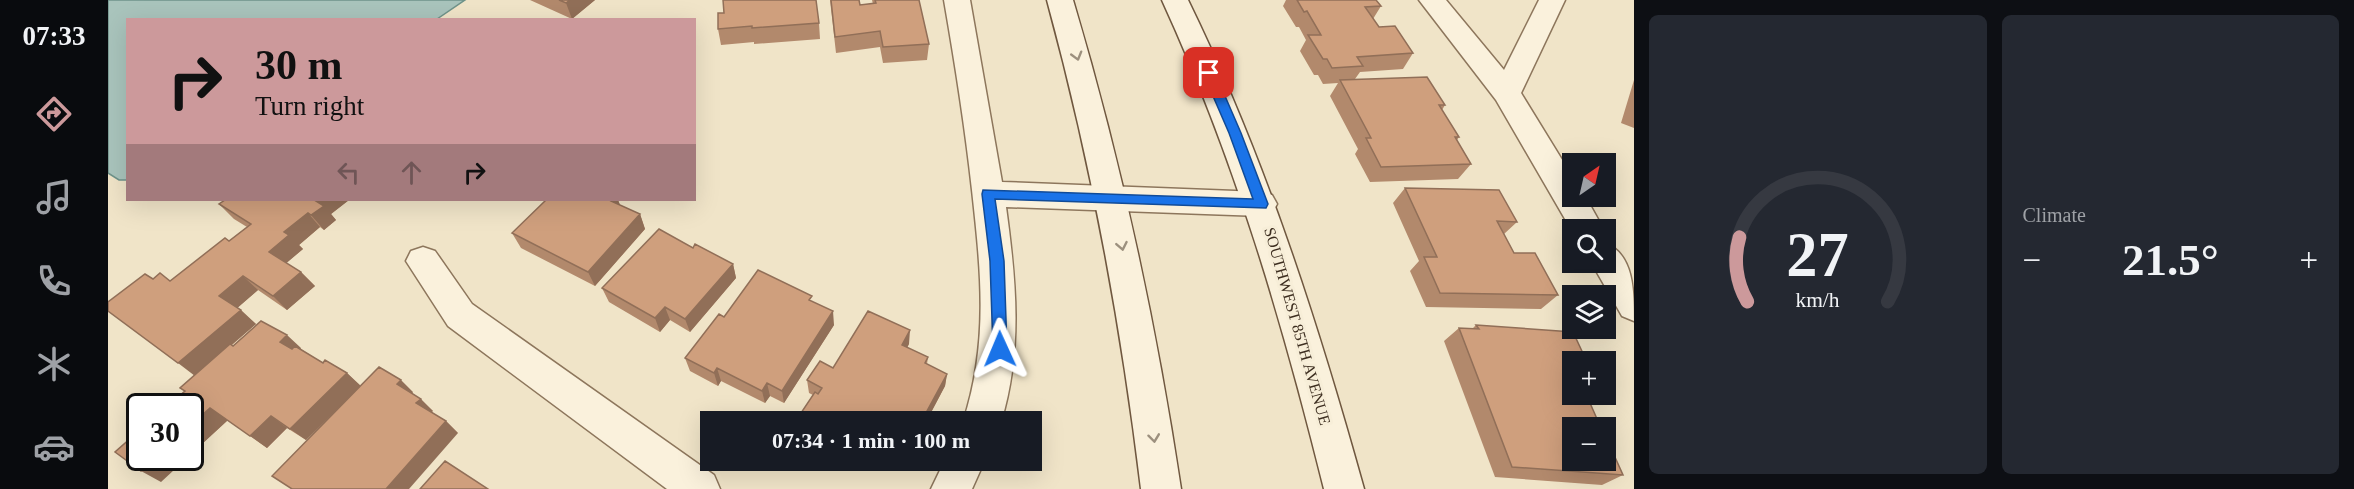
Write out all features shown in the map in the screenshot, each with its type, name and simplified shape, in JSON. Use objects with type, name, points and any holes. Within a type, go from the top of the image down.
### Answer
[{"type":"street","points":[[957,0],[975,90],[997,261],[1000,349],[995,378],[985,411]]},
{"type":"street","points":[[1060,0],[1088,94],[1112,197],[1140,346],[1161,489]]},
{"type":"street","name":"SOUTHWEST 85TH AVENUE","points":[[1175,0],[1228,115],[1261,204],[1293,299],[1344,489]]},
{"type":"street","points":[[1432,0],[1507,93],[1581,219]]},
{"type":"street","points":[[1507,93],[1552,0]]},
{"type":"street","points":[[988,194],[1261,204]]},
{"type":"street","points":[[423,261],[460,315],[700,489]]},
{"type":"street","points":[[1614,273],[1634,306]]},
{"type":"street","points":[[951,489],[960,471]]},
{"type":"water","points":[[108,0],[465,0],[438,18],[126,18],[126,180],[119,180],[108,173]]},
{"type":"building","points":[[723,0],[816,0],[819,23],[718,29],[718,13],[724,13]]},
{"type":"building","points":[[831,0],[859,0],[860,5],[876,3],[875,0],[919,0],[929,44],[883,47],[880,31],[835,37]]},
{"type":"building","points":[[1297,0],[1376,0],[1381,6],[1365,7],[1379,27],[1395,26],[1413,53],[1357,57],[1363,66],[1332,68],[1327,59],[1323,59],[1308,35],[1321,35],[1307,11],[1304,12]]},
{"type":"building","points":[[1427,77],[1445,105],[1439,105],[1459,137],[1455,137],[1471,164],[1381,167],[1366,138],[1371,138],[1340,80]]},
{"type":"building","points":[[1405,188],[1499,190],[1517,222],[1497,221],[1514,253],[1535,253],[1558,295],[1440,293],[1424,257],[1437,257]]},
{"type":"building","points":[[224,201],[316,201],[324,206],[311,215],[308,213],[284,232],[289,235],[269,252],[301,272],[273,296],[243,276],[219,296],[241,310],[178,363],[108,311],[108,302],[145,274],[153,279],[160,273],[170,281],[225,238],[229,241],[251,224],[219,204]]},
{"type":"building","points":[[545,201],[611,201],[640,214],[588,272],[512,233]]},
{"type":"building","points":[[659,229],[693,248],[695,244],[733,264],[685,319],[665,307],[655,318],[602,288]]},
{"type":"building","points":[[758,270],[812,296],[809,300],[833,311],[782,391],[767,383],[762,391],[717,368],[714,373],[685,358],[719,314],[724,317]]},
{"type":"building","points":[[868,311],[910,330],[902,345],[928,357],[925,363],[947,374],[927,411],[802,411],[815,392],[818,394],[822,388],[807,380],[820,361],[833,368]]},
{"type":"building","points":[[261,321],[287,335],[280,342],[292,349],[295,346],[323,363],[325,360],[347,373],[290,429],[271,416],[250,436],[210,408],[204,413],[204,393],[183,393],[185,391],[180,388],[230,344],[233,346]]},
{"type":"building","points":[[1476,325],[1562,331],[1562,339],[1576,339],[1582,351],[1562,351],[1562,405],[1591,405],[1596,417],[1562,417],[1562,471],[1512,467],[1459,328],[1479,329]]},
{"type":"building","points":[[379,367],[401,380],[397,384],[421,399],[416,403],[446,421],[386,489],[292,489],[272,476]]},
{"type":"building","points":[[126,442],[126,460],[115,452]]},
{"type":"building","points":[[1616,459],[1623,475],[1568,471],[1616,471]]},
{"type":"building","points":[[445,461],[488,489],[420,489]]},
{"type":"route","points":[[1000,349],[997,261],[988,194],[1261,204],[1248,165],[1209,73]]}]
